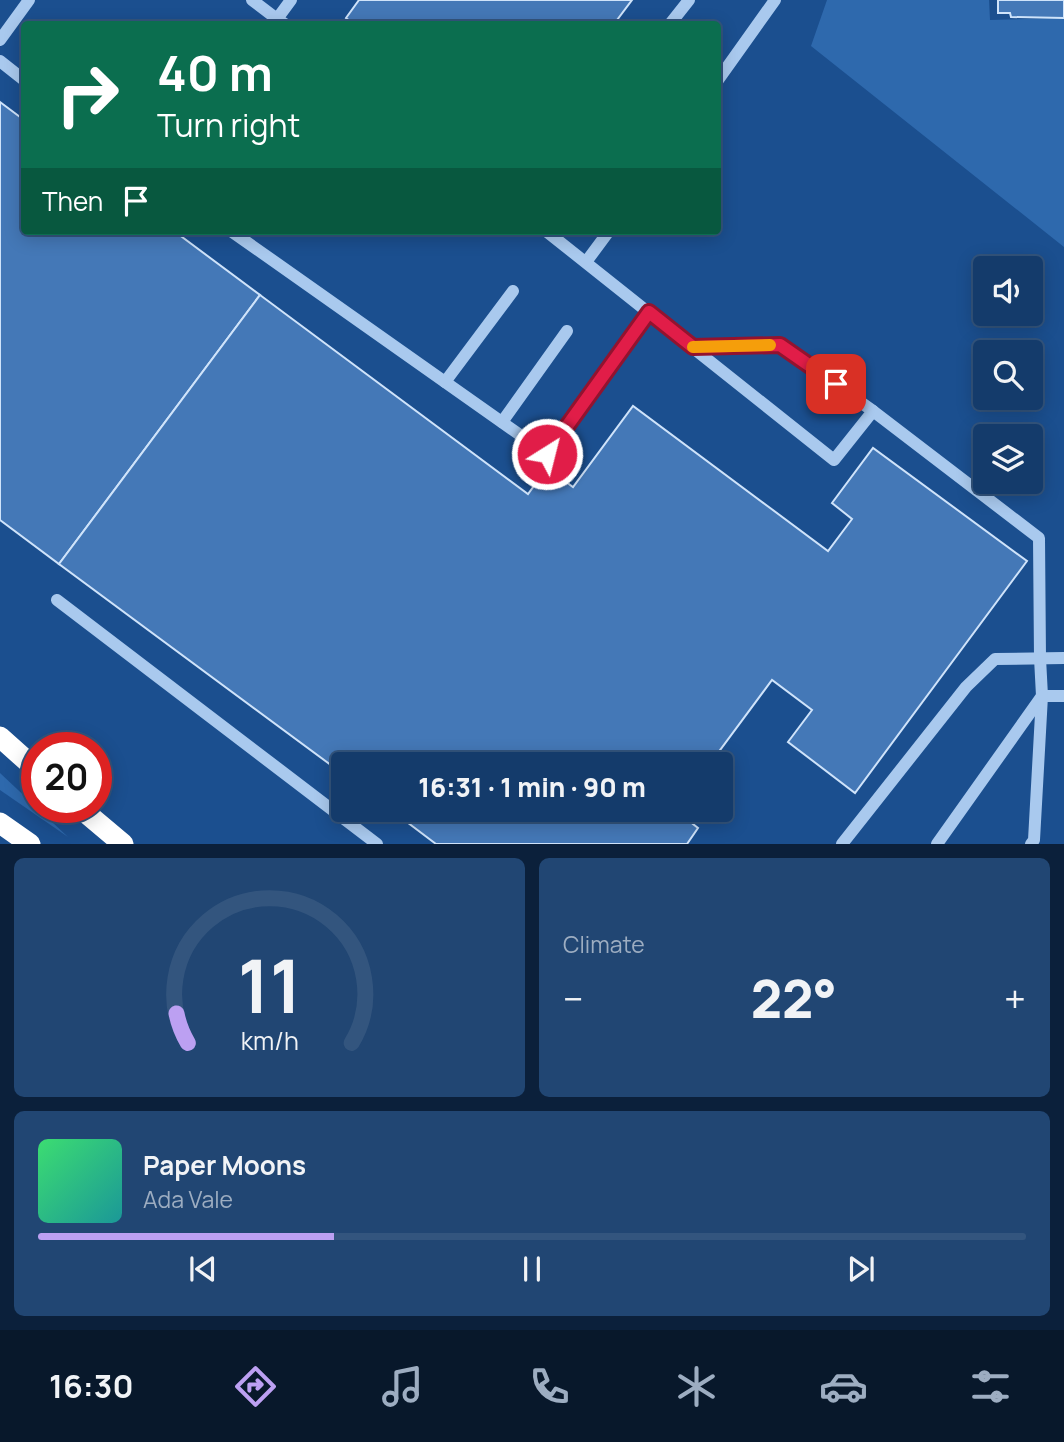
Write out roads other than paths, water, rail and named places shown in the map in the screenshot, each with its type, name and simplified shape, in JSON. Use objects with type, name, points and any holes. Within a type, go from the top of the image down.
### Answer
[{"type":"highway","points":[[0,737],[21,756]]},
{"type":"highway","points":[[0,823],[30,844]]},
{"type":"highway","points":[[98,823],[123,844]]},
{"type":"lane","points":[[0,40],[29,0]]},
{"type":"lane","points":[[252,0],[280,21]]},
{"type":"lane","points":[[281,21],[291,0]]},
{"type":"lane","points":[[672,21],[689,0]]},
{"type":"lane","points":[[721,76],[775,0]]},
{"type":"lane","points":[[0,61],[21,78]]},
{"type":"lane","points":[[237,235],[547,454],[649,312]]},
{"type":"lane","points":[[551,235],[834,460],[873,411]]},
{"type":"lane","points":[[586,262],[606,235]]},
{"type":"lane","points":[[445,382],[513,291]]},
{"type":"lane","points":[[502,422],[567,331]]},
{"type":"lane","points":[[693,347],[780,345],[873,411],[1039,538],[1042,696],[1034,840],[1031,844]]},
{"type":"lane","points":[[57,600],[377,844]]},
{"type":"lane","points":[[842,844],[966,687],[995,659],[1064,658]]},
{"type":"lane","points":[[1042,696],[1064,696]]},
{"type":"lane","points":[[937,844],[1042,696]]}]
